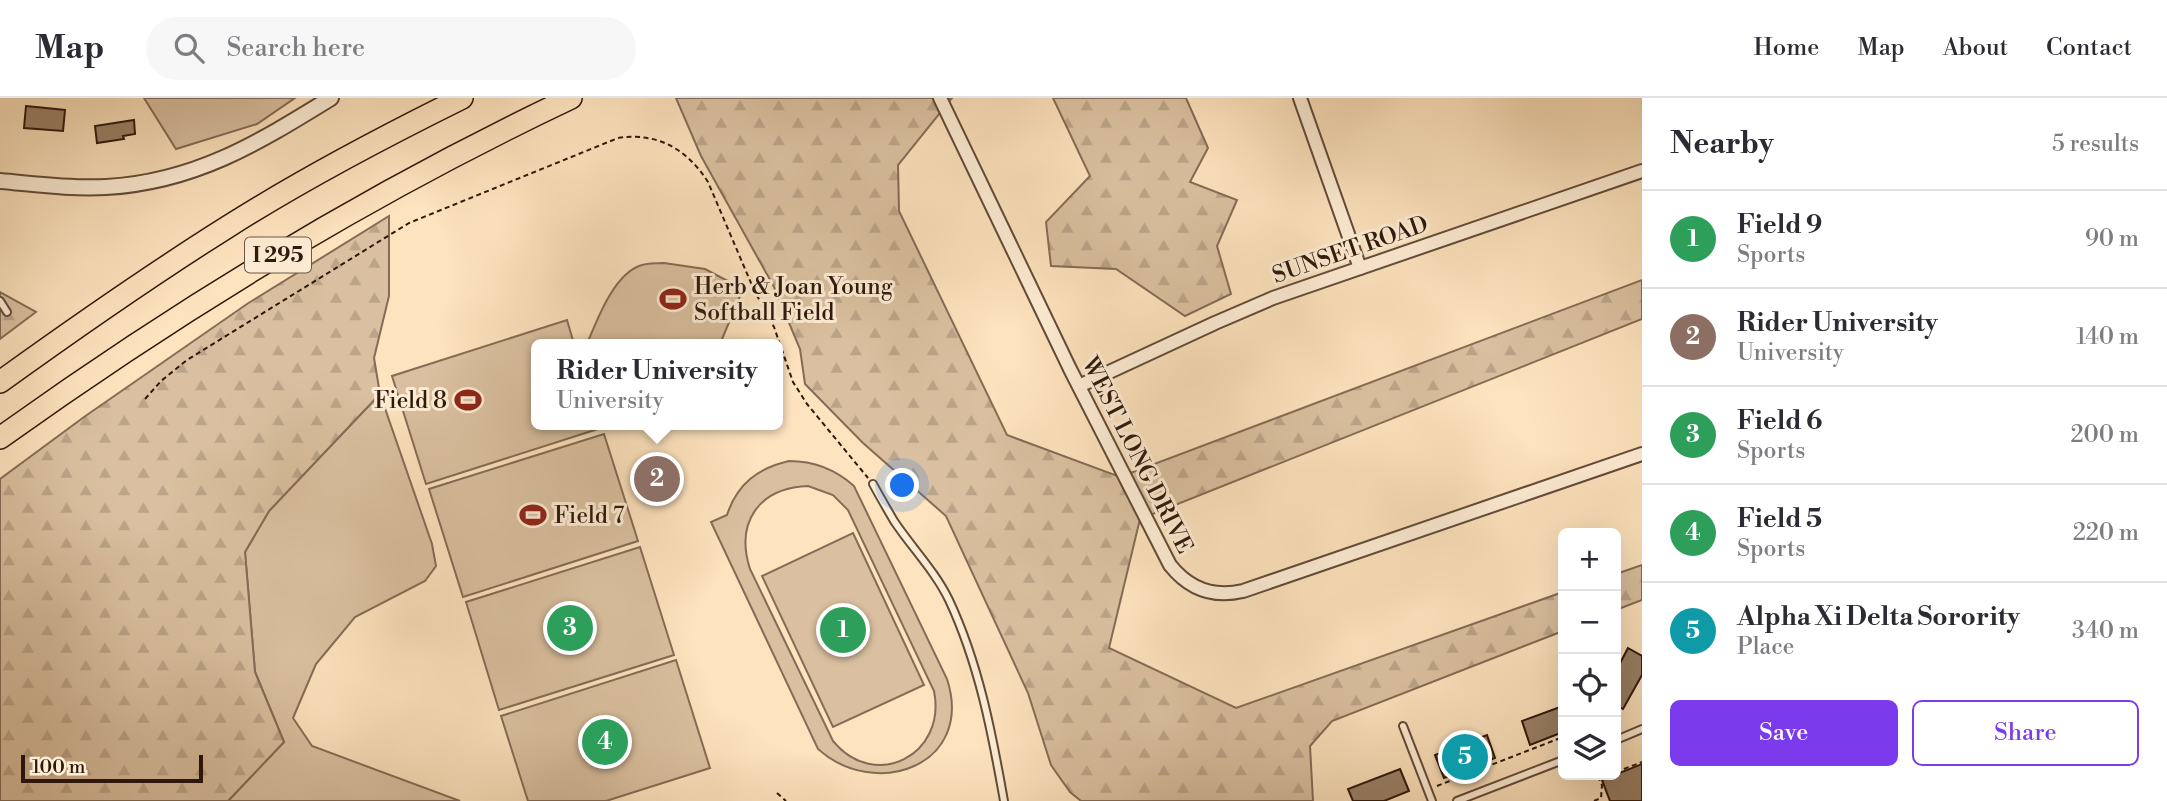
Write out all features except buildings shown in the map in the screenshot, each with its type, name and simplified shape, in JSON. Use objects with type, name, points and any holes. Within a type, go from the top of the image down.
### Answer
[{"type":"highway","name":"I 295","points":[[0,382],[151,276],[232,224],[328,168],[462,98]]},
{"type":"highway","name":"I 295","points":[[0,438],[150,335],[264,264],[439,164],[570,98]]},
{"type":"street","points":[[0,181],[106,187],[166,179],[223,160],[251,147],[331,98]]},
{"type":"street","name":"WEST LONG DRIVE","points":[[940,98],[1079,386],[1170,565],[1190,585],[1216,594],[1243,591],[1642,454]]},
{"type":"street","points":[[1300,98],[1360,268]]},
{"type":"street","name":"SUNSET ROAD","points":[[1079,386],[1273,298],[1642,171]]},
{"type":"lane","points":[[0,301],[7,312]]},
{"type":"lane","points":[[873,484],[895,522],[925,561],[949,599],[990,719],[1004,801]]},
{"type":"lane","points":[[1403,726],[1432,801]]},
{"type":"lane","points":[[1621,738],[1642,729]]},
{"type":"lane","points":[[1457,801],[1558,762]]},
{"type":"path","points":[[145,399],[161,380],[187,360],[410,223],[618,138],[638,135],[660,139],[700,169],[778,339]]},
{"type":"path","points":[[783,353],[793,382],[807,404],[873,484]]},
{"type":"path","points":[[1427,790],[1558,739]]},
{"type":"path","points":[[1621,770],[1642,762]]},
{"type":"path","points":[[1594,801],[1601,798],[1600,780]]},
{"type":"path","points":[[777,793],[786,801]]},
{"type":"green space","points":[[144,98],[295,98],[257,124],[176,149]]},
{"type":"green space","points":[[676,98],[952,98],[898,165],[899,211],[1007,435],[1120,477],[1642,280],[1642,319],[1140,519],[1109,648],[1236,708],[1558,594],[1558,633],[1332,721],[1310,746],[1313,801],[1081,801],[1070,792],[1051,765],[1028,693],[946,516],[863,443],[805,384],[800,349],[774,287],[701,156]]},
{"type":"green space","points":[[1053,98],[1186,98],[1208,148],[1190,182],[1237,200],[1217,246],[1231,294],[1185,316],[1116,269],[1051,266],[1046,222],[1090,176]]},
{"type":"green space","points":[[389,216],[389,296],[374,358],[380,394],[269,511],[245,552],[255,672],[284,742],[228,801],[0,801],[0,479],[247,304]]},
{"type":"green space","name":"Herb & Joan Young Softball Field","points":[[650,263],[705,269],[743,289],[722,339],[589,339],[608,298],[623,277]]},
{"type":"green space","points":[[0,292],[36,312],[0,339]]},
{"type":"green space","name":"Field 8","points":[[567,320],[573,339],[531,339],[531,430],[595,430],[426,484],[392,376]]},
{"type":"green space","points":[[380,394],[432,544],[436,566],[425,581],[355,617],[316,664],[293,718],[312,746],[460,801],[228,801],[284,742],[255,672],[245,552],[269,511]]},
{"type":"green space","name":"Field 7","points":[[604,434],[638,541],[463,597],[429,489]]},
{"type":"green space","points":[[789,461],[816,464],[854,486],[947,679],[952,709],[947,734],[934,753],[915,766],[892,772],[867,772],[841,764],[818,749],[711,522],[727,515],[737,494],[750,479]],"holes":[[[808,486],[833,495],[848,510],[934,691],[935,714],[930,733],[919,748],[904,759],[887,764],[868,764],[850,756],[833,741],[750,569],[746,552],[746,536],[755,511],[776,493]]]},
{"type":"green space","points":[[853,533],[924,685],[833,727],[762,576]]},
{"type":"green space","points":[[640,547],[674,655],[499,710],[466,602]]},
{"type":"green space","points":[[1642,565],[1642,600],[1621,608],[1621,591],[1621,572]]},
{"type":"green space","points":[[676,660],[710,768],[606,801],[528,801],[501,716]]},
{"type":"place","name":"Herb & Joan Young Softball Field","points":[[673,299]]},
{"type":"place","name":"Field 8","points":[[468,400]]},
{"type":"place","name":"Rider University","points":[[657,479]]},
{"type":"place","name":"Field 7","points":[[533,515]]},
{"type":"place","name":"Field 6","points":[[570,628]]},
{"type":"place","name":"Field 9","points":[[843,630]]},
{"type":"place","name":"Field 5","points":[[605,742]]},
{"type":"place","name":"Alpha Xi Delta Sorority","points":[[1465,757]]}]
